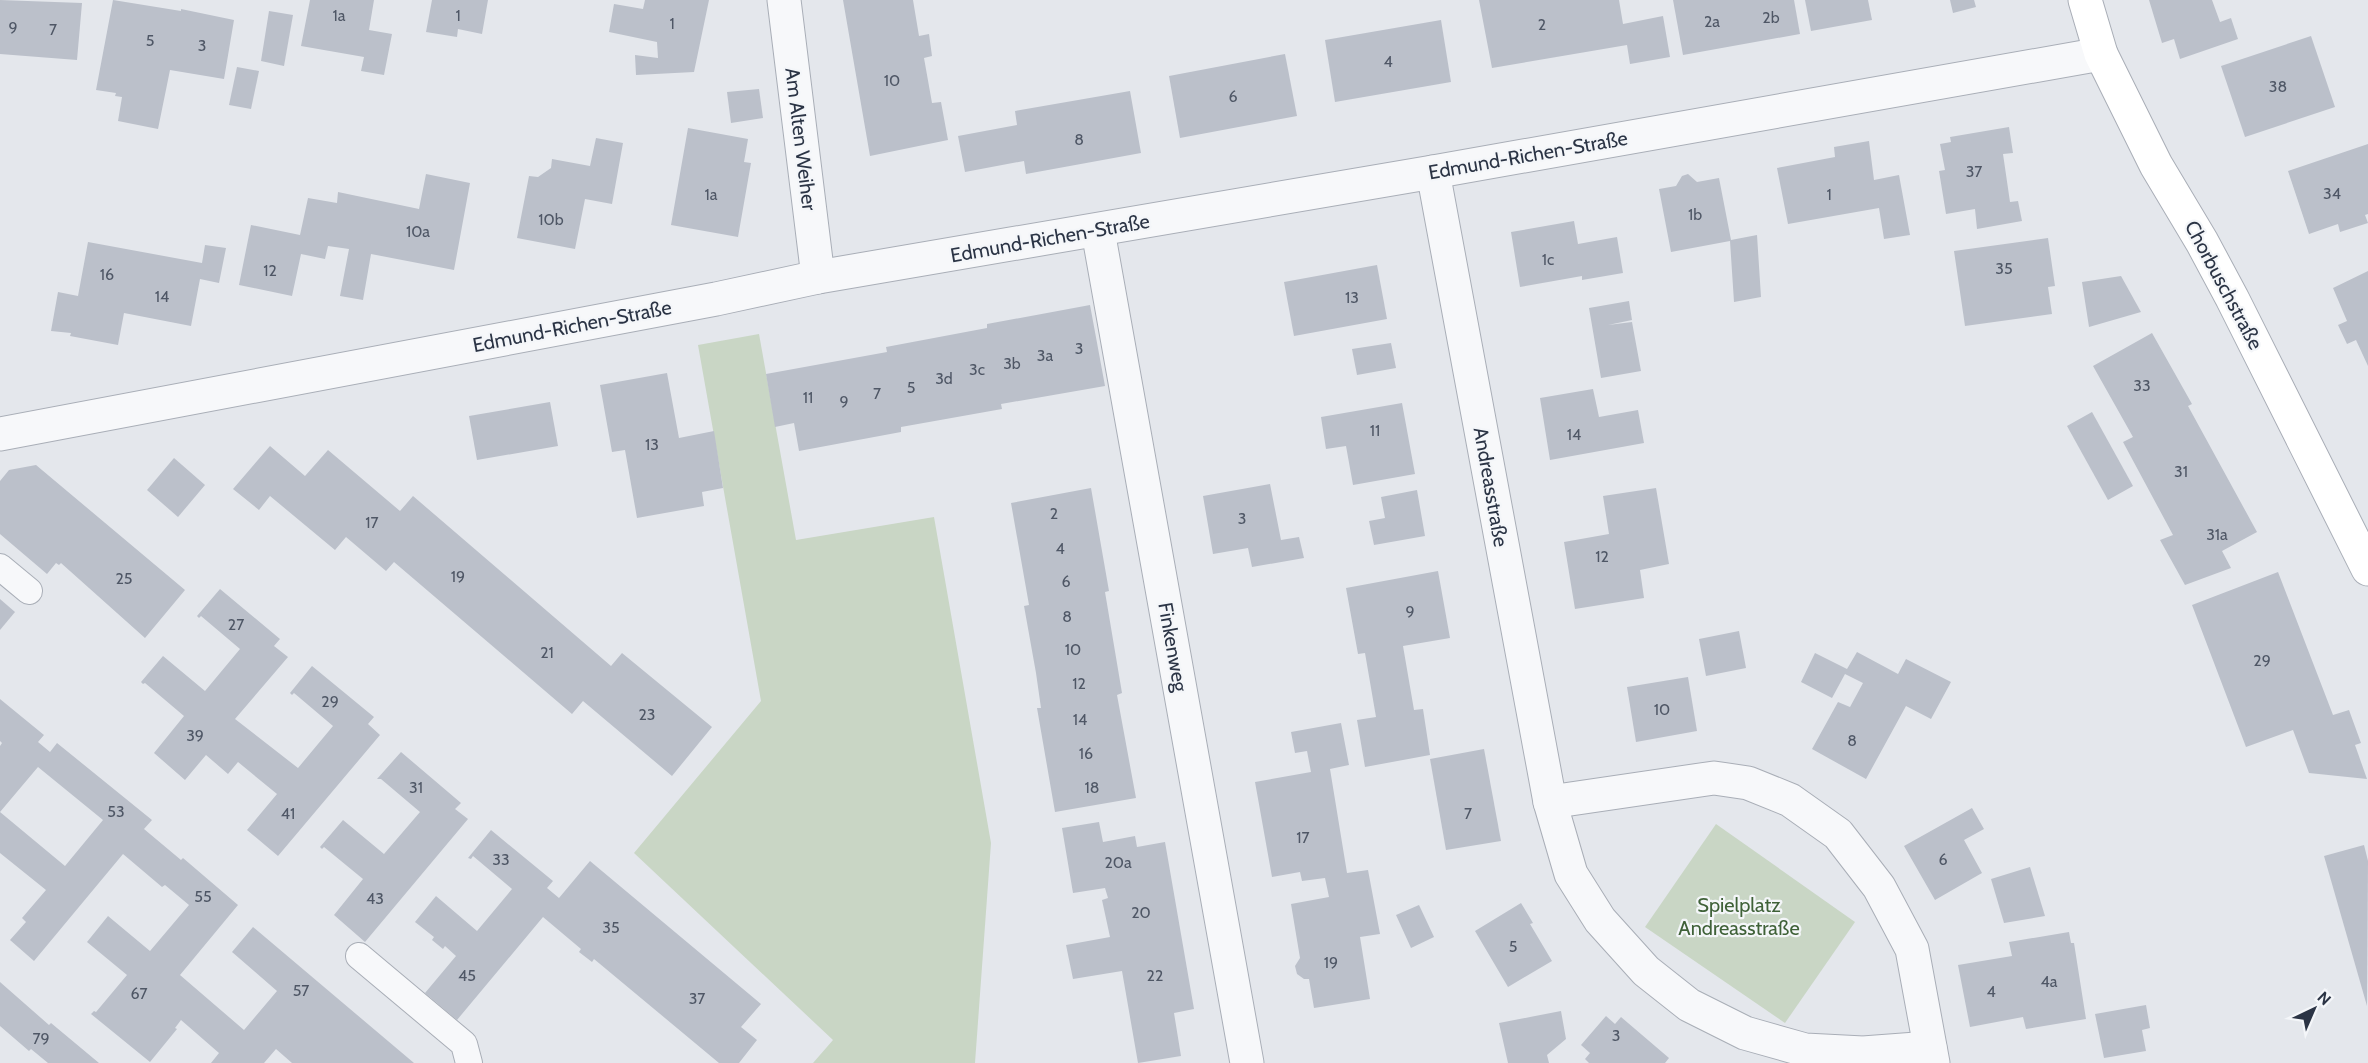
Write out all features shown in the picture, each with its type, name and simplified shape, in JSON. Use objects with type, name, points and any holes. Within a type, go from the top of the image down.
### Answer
[{"type":"main road","name":"Chorbuschstraße","points":[[2085,0],[2101,54],[2156,165],[2232,298],[2368,569]]},
{"type":"street","name":"Am Alten Weiher","points":[[784,0],[819,277]]},
{"type":"street","name":"Edmund-Richen-Straße","points":[[0,434],[693,303],[819,277],[1098,231],[2101,54]]},
{"type":"street","name":"Andreasstraße","points":[[1433,172],[1550,802],[1571,874],[1600,920],[1646,970],[1689,1005],[1745,1033],[1804,1050],[1932,1056],[1912,949],[1880,887],[1838,834],[1790,800],[1748,783],[1714,778],[1550,802]]},
{"type":"street","name":"Finkenweg","points":[[1098,231],[1247,1063]]},
{"type":"lane","points":[[0,567],[29,591]]},
{"type":"lane","points":[[359,956],[464,1044],[469,1063]]},
{"type":"green space","points":[[759,334],[796,540],[934,517],[991,843],[975,1063],[813,1063],[833,1040],[634,853],[761,701],[698,345]]},
{"type":"green space","name":"Spielplatz Andreasstraße","points":[[1716,824],[1855,922],[1785,1023],[1645,927]]},
{"type":"building","points":[[0,0],[82,3],[77,60],[0,54]]},
{"type":"building","points":[[113,0],[181,11],[181,9],[234,20],[224,79],[170,70],[158,129],[118,121],[122,97],[115,96],[116,93],[96,90]]},
{"type":"building","points":[[310,0],[374,0],[369,30],[392,34],[384,75],[361,71],[364,57],[301,46]]},
{"type":"building","points":[[432,0],[488,0],[482,34],[458,29],[457,37],[426,32]]},
{"type":"building","points":[[645,0],[709,0],[694,72],[636,75],[635,55],[658,58],[657,42],[609,32],[614,4],[643,9]]},
{"type":"building","points":[[843,0],[913,0],[919,36],[929,34],[932,56],[924,58],[932,103],[941,102],[948,140],[870,156]]},
{"type":"building","points":[[1479,0],[1619,0],[1623,24],[1663,16],[1670,57],[1630,64],[1627,45],[1492,68]]},
{"type":"building","points":[[1673,0],[1794,0],[1800,34],[1683,55]]},
{"type":"building","points":[[1805,0],[1868,0],[1872,20],[1811,31]]},
{"type":"building","points":[[1950,0],[1974,0],[1976,7],[1953,13]]},
{"type":"building","points":[[2149,0],[2212,0],[2220,22],[2231,18],[2238,39],[2180,59],[2174,39],[2162,43]]},
{"type":"building","points":[[269,11],[293,15],[284,66],[261,61]]},
{"type":"building","points":[[1441,20],[1451,82],[1335,102],[1325,40]]},
{"type":"building","points":[[2311,36],[2335,107],[2245,137],[2221,66]]},
{"type":"building","points":[[1285,54],[1297,116],[1180,138],[1169,76]]},
{"type":"building","points":[[237,67],[259,71],[251,109],[229,105]]},
{"type":"building","points":[[759,89],[763,118],[731,123],[727,92]]},
{"type":"building","points":[[1130,91],[1141,153],[1026,174],[1024,161],[965,172],[958,136],[1017,125],[1015,111]]},
{"type":"building","points":[[2009,127],[2013,153],[2003,154],[2010,202],[2018,201],[2022,221],[1977,229],[1975,209],[1946,214],[1939,171],[1945,170],[1940,144],[1951,142],[1950,137]]},
{"type":"building","points":[[688,128],[748,139],[744,162],[751,163],[738,237],[671,225]]},
{"type":"building","points":[[596,138],[623,143],[612,204],[585,199],[575,249],[517,238],[529,176],[538,177],[551,168],[552,159],[590,166]]},
{"type":"building","points":[[1869,141],[1874,180],[1899,175],[1910,235],[1884,239],[1879,208],[1788,224],[1777,168],[1835,157],[1834,147]]},
{"type":"building","points":[[2368,144],[2368,214],[2365,215],[2368,223],[2340,232],[2338,224],[2309,234],[2288,171]]},
{"type":"building","points":[[426,174],[470,183],[454,270],[371,254],[363,300],[340,296],[349,249],[328,246],[325,259],[301,254],[292,296],[239,285],[251,225],[300,235],[308,198],[337,203],[338,192],[419,209]]},
{"type":"building","points":[[1688,174],[1697,182],[1719,178],[1731,240],[1757,235],[1761,297],[1734,302],[1730,241],[1671,252],[1659,189],[1676,186],[1682,176]]},
{"type":"building","points":[[1574,221],[1578,244],[1617,237],[1623,273],[1582,280],[1582,276],[1520,287],[1511,232]]},
{"type":"building","points":[[2048,238],[2055,286],[2048,287],[2052,314],[1965,326],[1954,251]]},
{"type":"building","points":[[88,242],[202,263],[205,245],[226,248],[219,283],[200,279],[191,326],[124,313],[118,345],[70,336],[71,333],[51,331],[58,292],[78,296]]},
{"type":"building","points":[[1377,265],[1387,319],[1294,336],[1284,282]]},
{"type":"building","points":[[2368,271],[2368,366],[2356,340],[2347,344],[2338,325],[2347,321],[2333,288]]},
{"type":"building","points":[[2121,276],[2141,312],[2089,327],[2082,282]]},
{"type":"building","points":[[1629,301],[1632,320],[1608,325],[1632,322],[1641,371],[1601,378],[1589,308]]},
{"type":"building","points":[[1090,305],[1105,386],[1001,404],[1002,409],[901,427],[901,432],[799,451],[794,423],[775,427],[766,374],[887,352],[886,347],[987,328],[987,324]]},
{"type":"building","points":[[2152,333],[2192,404],[2188,406],[2257,532],[2222,551],[2231,568],[2185,585],[2160,540],[2173,535],[2123,442],[2133,437],[2093,366]]},
{"type":"building","points":[[1391,343],[1396,368],[1357,375],[1352,349]]},
{"type":"building","points":[[667,373],[679,438],[714,431],[723,488],[702,492],[704,506],[637,518],[625,450],[612,452],[600,385]]},
{"type":"building","points":[[1593,389],[1599,417],[1638,410],[1644,443],[1550,460],[1540,398]]},
{"type":"building","points":[[550,402],[558,446],[477,460],[469,416]]},
{"type":"building","points":[[1402,403],[1415,474],[1353,485],[1346,446],[1326,449],[1321,417]]},
{"type":"building","points":[[2092,412],[2133,486],[2108,500],[2067,426]]},
{"type":"building","points":[[270,446],[305,476],[328,450],[400,511],[413,496],[611,666],[622,653],[712,727],[672,776],[583,701],[572,714],[394,562],[386,571],[346,537],[335,550],[270,496],[259,510],[233,489]]},
{"type":"building","points":[[174,458],[205,485],[178,517],[147,490]]},
{"type":"building","points":[[36,465],[185,590],[145,638],[61,563],[59,565],[56,563],[47,574],[0,534],[0,481],[9,470]]},
{"type":"building","points":[[1270,484],[1281,540],[1299,537],[1304,558],[1252,567],[1248,548],[1213,554],[1203,496]]},
{"type":"building","points":[[1091,488],[1109,591],[1105,592],[1122,693],[1117,695],[1136,798],[1055,812],[1037,708],[1041,708],[1024,606],[1029,605],[1011,503]]},
{"type":"building","points":[[1656,488],[1669,564],[1640,570],[1644,598],[1575,609],[1564,542],[1609,534],[1603,496]]},
{"type":"building","points":[[1417,490],[1425,536],[1374,545],[1369,521],[1385,518],[1381,497]]},
{"type":"building","points":[[1438,571],[1450,638],[1403,646],[1414,710],[1423,709],[1430,755],[1365,767],[1357,720],[1376,717],[1365,653],[1358,654],[1346,588]]},
{"type":"building","points":[[2278,572],[2333,715],[2349,710],[2361,743],[2355,745],[2367,779],[2309,773],[2293,730],[2246,747],[2192,605]]},
{"type":"building","points":[[220,589],[280,639],[274,646],[288,657],[235,719],[298,768],[333,726],[294,693],[292,695],[290,693],[312,666],[374,717],[368,724],[380,735],[278,856],[247,830],[277,794],[238,762],[228,774],[206,755],[185,780],[154,753],[184,716],[141,682],[163,656],[205,691],[240,649],[201,616],[199,618],[197,616]]},
{"type":"building","points":[[0,599],[15,612],[0,630]]},
{"type":"building","points":[[1739,631],[1746,668],[1706,676],[1699,639]]},
{"type":"building","points":[[1857,652],[1898,674],[1906,659],[1951,682],[1931,719],[1906,706],[1866,779],[1812,749],[1838,702],[1850,707],[1863,683],[1845,674],[1832,698],[1801,682],[1815,653],[1847,669]]},
{"type":"building","points":[[1688,677],[1697,731],[1636,742],[1627,687]]},
{"type":"building","points":[[0,699],[44,735],[38,742],[50,752],[57,743],[152,820],[144,829],[181,860],[183,858],[238,905],[180,975],[244,1030],[277,991],[232,952],[253,927],[414,1063],[292,1063],[276,1049],[264,1063],[211,1063],[219,1053],[181,1020],[175,1028],[177,1029],[150,1062],[91,1014],[96,1012],[127,975],[87,942],[108,916],[150,951],[189,905],[165,885],[162,887],[123,854],[34,961],[10,940],[26,922],[22,918],[46,890],[0,853],[0,812],[0,746],[2,743],[0,741]],"holes":[[[38,767],[103,820],[65,866],[0,812]]]},
{"type":"building","points":[[1341,723],[1349,765],[1330,769],[1347,873],[1368,870],[1380,934],[1360,937],[1370,999],[1314,1008],[1309,979],[1304,979],[1297,974],[1295,966],[1300,958],[1291,904],[1329,897],[1325,878],[1302,881],[1300,872],[1272,877],[1255,782],[1311,772],[1307,751],[1295,753],[1291,732]]},
{"type":"building","points":[[1484,749],[1501,841],[1446,850],[1430,759]]},
{"type":"building","points":[[401,752],[461,803],[455,809],[468,819],[365,942],[334,915],[363,879],[324,847],[322,849],[320,847],[343,820],[384,854],[420,812],[381,779],[377,779]]},
{"type":"building","points":[[1972,808],[1984,829],[1964,840],[1982,873],[1935,900],[1904,846]]},
{"type":"building","points":[[1099,822],[1103,842],[1135,836],[1137,847],[1165,842],[1194,1009],[1174,1013],[1181,1056],[1138,1063],[1122,971],[1073,979],[1066,945],[1110,937],[1102,900],[1108,898],[1105,888],[1073,893],[1062,828]]},
{"type":"building","points":[[491,830],[553,881],[547,888],[559,898],[590,861],[761,1004],[741,1027],[757,1040],[739,1063],[719,1063],[594,959],[592,962],[579,952],[581,949],[543,917],[457,1020],[425,993],[456,956],[445,946],[443,949],[432,940],[434,937],[415,922],[436,896],[477,931],[512,889],[473,856],[471,859],[468,858]]},
{"type":"building","points":[[2364,845],[2368,861],[2367,1006],[2324,856]]},
{"type":"building","points":[[2030,867],[2045,916],[2004,923],[1991,879]]},
{"type":"building","points":[[1521,903],[1533,923],[1530,924],[1552,961],[1508,987],[1475,931]]},
{"type":"building","points":[[1419,905],[1434,937],[1411,948],[1396,915]]},
{"type":"building","points":[[2069,932],[2071,943],[2074,943],[2086,1019],[2026,1029],[2023,1017],[1970,1027],[1958,965],[2012,956],[2009,942]]},
{"type":"building","points":[[0,982],[49,1025],[51,1023],[99,1063],[48,1063],[31,1049],[29,1051],[0,1026]]},
{"type":"building","points":[[2146,1005],[2150,1028],[2142,1030],[2146,1051],[2104,1058],[2095,1014]]},
{"type":"building","points":[[1561,1011],[1566,1039],[1547,1055],[1549,1063],[1508,1063],[1499,1023]]},
{"type":"building","points":[[1606,1016],[1615,1024],[1621,1017],[1669,1058],[1665,1063],[1589,1063],[1585,1059],[1590,1053],[1581,1045]]}]
